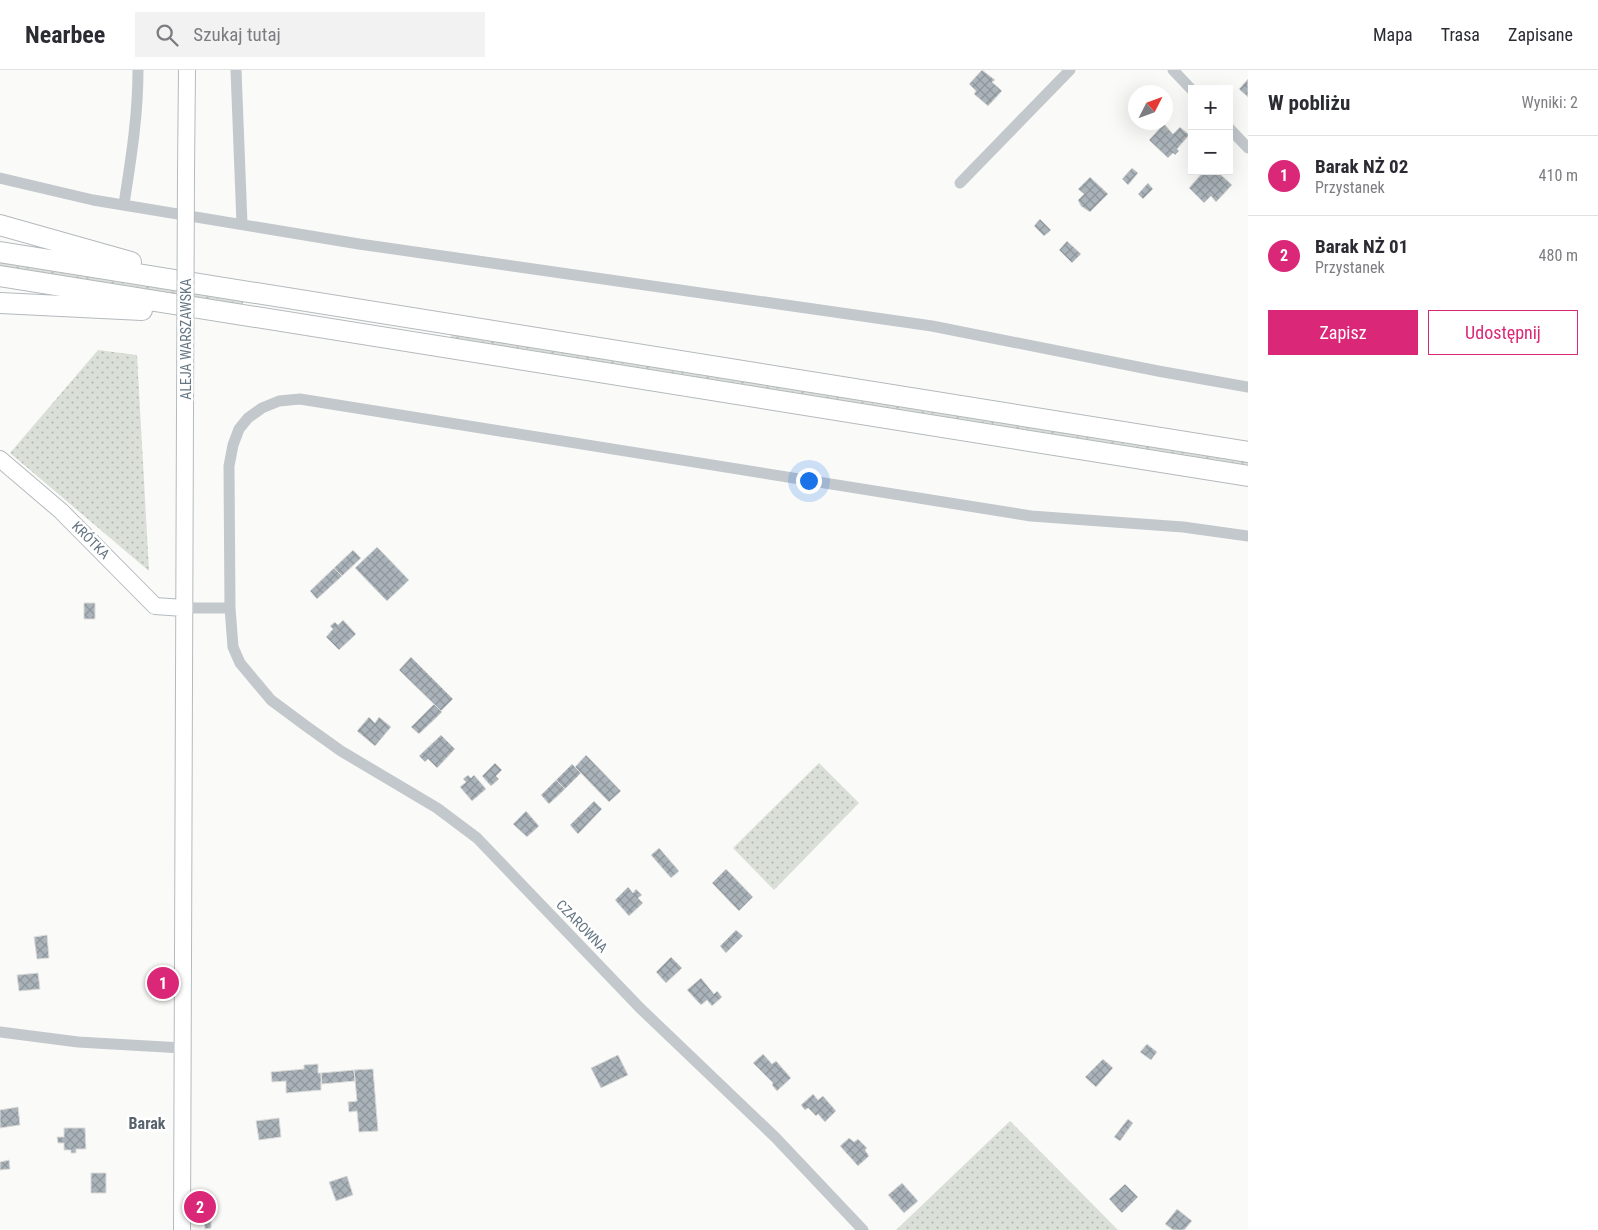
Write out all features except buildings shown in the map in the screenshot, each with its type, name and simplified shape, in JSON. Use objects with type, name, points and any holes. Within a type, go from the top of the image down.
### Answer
[{"type":"highway","points":[[0,225],[224,288]]},
{"type":"highway","points":[[0,252],[1248,452]]},
{"type":"highway","points":[[0,276],[1248,476]]},
{"type":"highway","points":[[0,303],[137,310],[178,315],[242,315]]},
{"type":"street","points":[[124,204],[134,143],[138,104],[138,70]]},
{"type":"street","name":"ALEJA WARSZAWSKA","points":[[182,1230],[187,70]]},
{"type":"street","points":[[236,70],[242,224]]},
{"type":"street","points":[[960,183],[1070,70]]},
{"type":"street","points":[[1173,70],[1188,86]]},
{"type":"street","points":[[1231,130],[1248,148]]},
{"type":"street","points":[[0,178],[75,196],[359,244],[932,326],[1248,387]]},
{"type":"street","name":"CZAROWNA","points":[[864,1230],[775,1137],[640,1008],[477,838],[437,808],[341,751],[271,700],[250,678],[240,663],[233,647],[230,608],[229,466],[233,445],[239,429],[248,418],[262,408],[279,401],[300,399],[1031,516],[1183,527],[1248,536]]},
{"type":"street","name":"KRÓTKA","points":[[0,459],[61,511],[155,606],[184,608]]},
{"type":"street","points":[[184,608],[230,608]]},
{"type":"street","points":[[0,1032],[78,1042],[182,1048]]},
{"type":"shaded area","points":[[0,262],[244,299],[242,306],[0,267]]},
{"type":"shaded area","points":[[451,333],[1248,459],[1248,470],[451,341]]},
{"type":"shaded area","points":[[98,350],[137,355],[149,571],[10,453]]},
{"type":"shaded area","points":[[819,763],[859,803],[774,890],[733,848]]},
{"type":"shaded area","points":[[1010,1121],[1118,1230],[896,1230]]},
{"type":"place","name":"Barak NŻ 02","points":[[163,983]]},
{"type":"place","name":"Barak NŻ 01","points":[[200,1207]]},
{"type":"district","name":"Barak","points":[[147,1123]]}]
